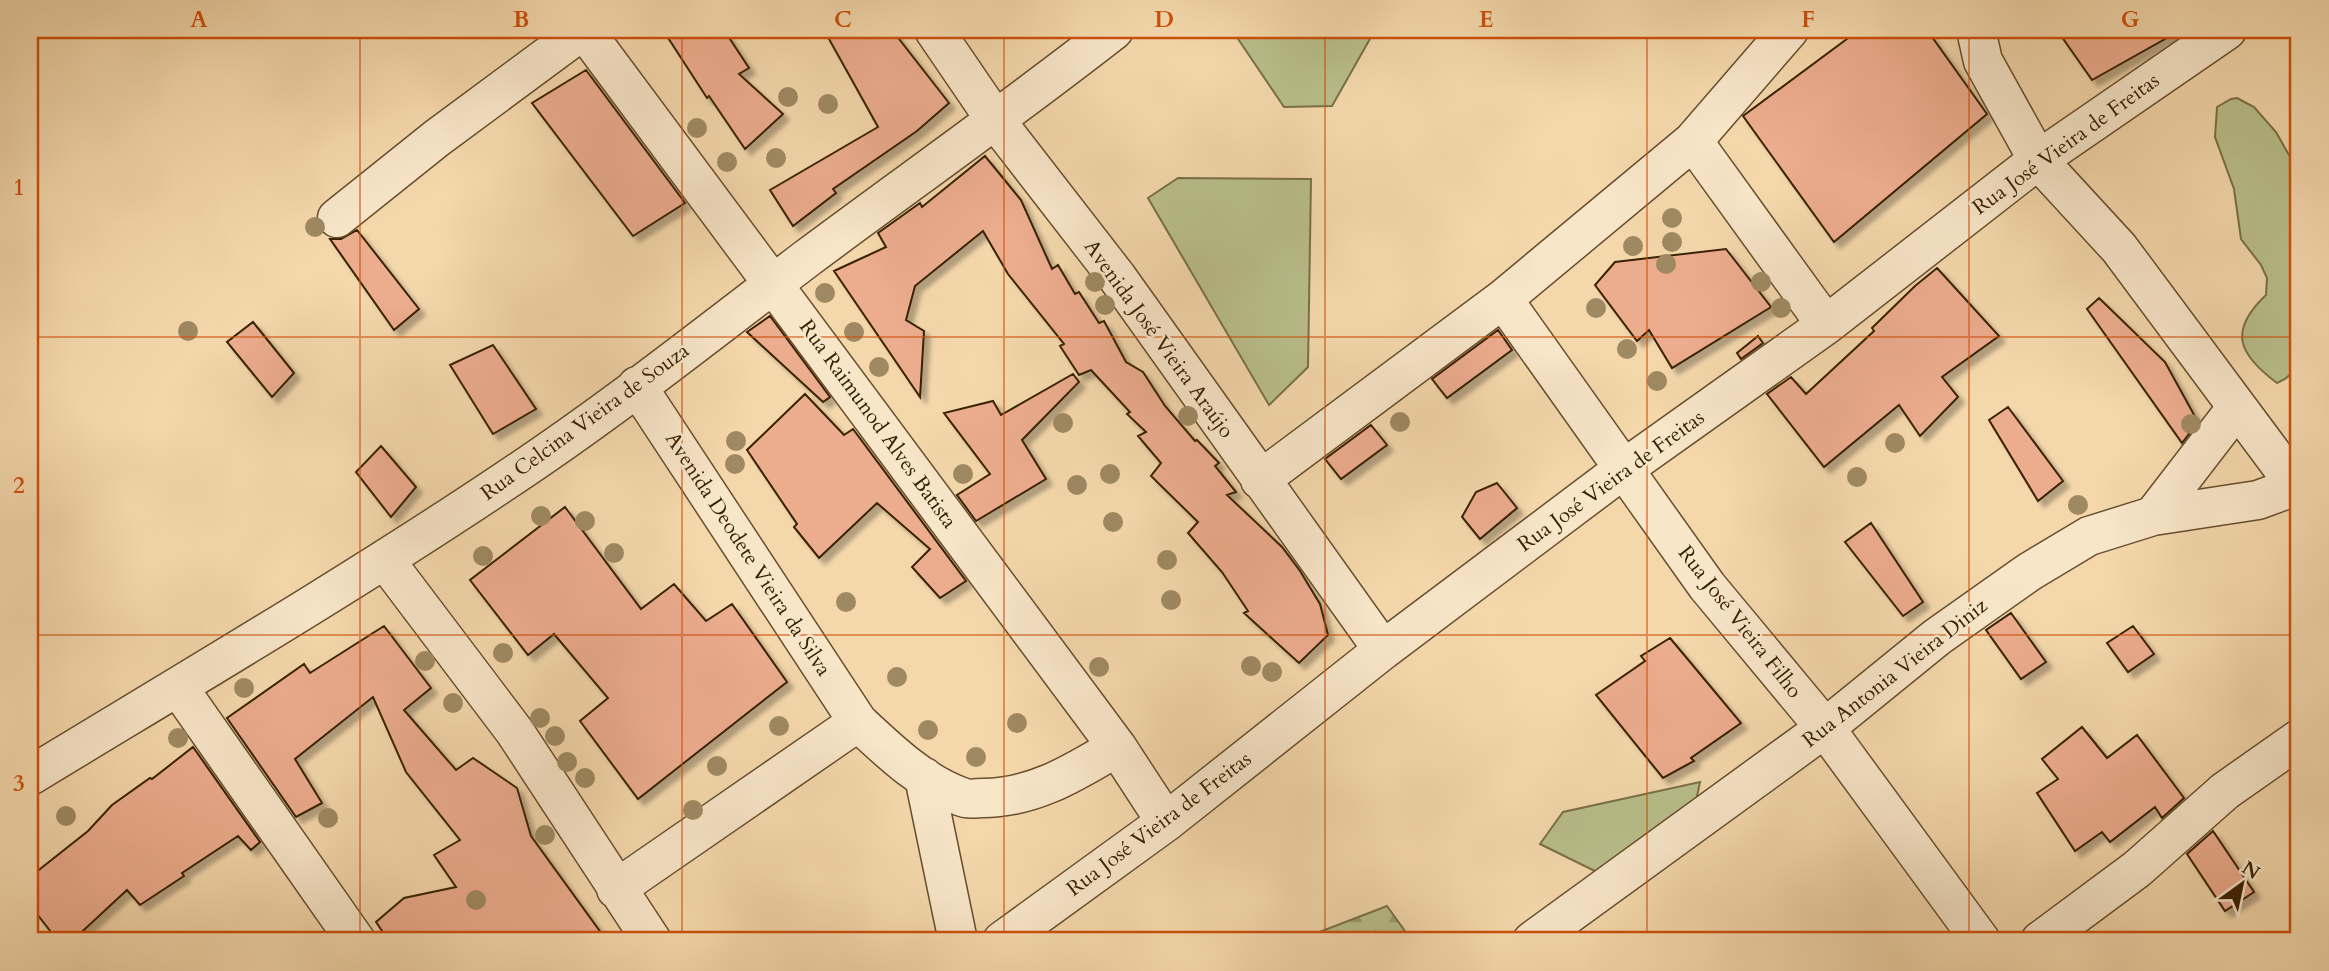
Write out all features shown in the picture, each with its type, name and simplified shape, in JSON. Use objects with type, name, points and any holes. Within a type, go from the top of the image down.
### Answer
[{"type":"street","points":[[337,218],[437,138],[584,30]]},
{"type":"street","name":"Rua Raimunod Alves Batista","points":[[584,30],[1117,747],[1166,822]]},
{"type":"street","name":"Avenida José Vieira Araújo","points":[[934,30],[996,121],[1117,277],[1383,650]]},
{"type":"street","name":"Rua Celcina Vieira de Souza","points":[[30,776],[385,560],[505,481],[996,121],[1114,30]]},
{"type":"street","points":[[1260,481],[1503,299],[1693,141],[1789,30]]},
{"type":"street","points":[[1976,30],[1983,61],[2038,160],[2119,248],[2298,488]]},
{"type":"street","name":"Rua José Vieira de Freitas","points":[[1002,941],[1166,822],[1383,650],[1625,468],[1826,325],[2038,160],[2227,30]]},
{"type":"street","points":[[1693,141],[1826,325]]},
{"type":"street","name":"Rua José Vieira Filho","points":[[1503,299],[1707,586],[1825,727],[1982,941]]},
{"type":"street","name":"Avenida Deodete Vieira da Silva","points":[[637,386],[858,722],[893,755],[924,777],[964,798],[998,798],[1049,786],[1117,747]]},
{"type":"street","points":[[2153,516],[2237,407]]},
{"type":"street","name":"Rua Antonia Vieira Diniz","points":[[1532,941],[1825,727],[1937,638],[2029,572],[2089,536],[2153,516],[2258,500],[2298,488]]},
{"type":"street","points":[[385,560],[516,732],[652,941]]},
{"type":"street","points":[[178,687],[356,941]]},
{"type":"street","points":[[616,889],[858,722]]},
{"type":"street","points":[[2040,941],[2137,869],[2224,791],[2299,739]]},
{"type":"street","points":[[924,777],[958,941]]},
{"type":"green space","points":[[1232,30],[1375,30],[1332,106],[1284,107]]},
{"type":"green space","points":[[2237,98],[2254,107],[2276,132],[2299,173],[2299,367],[2277,383],[2253,362],[2243,342],[2242,331],[2246,320],[2266,295],[2267,278],[2261,265],[2241,239],[2234,189],[2215,137],[2217,107]]},
{"type":"green space","points":[[1178,178],[1311,179],[1308,367],[1269,405],[1148,198]]},
{"type":"green space","points":[[1700,782],[1694,811],[1607,877],[1540,844],[1563,812]]},
{"type":"green space","points":[[1387,906],[1412,941],[1296,941]]},
{"type":"building","points":[[663,30],[724,30],[749,68],[739,74],[783,114],[745,149],[709,96],[707,98]]},
{"type":"building","points":[[824,30],[892,30],[949,103],[917,131],[833,189],[836,193],[793,226],[770,190],[878,127]]},
{"type":"building","points":[[1859,30],[1927,30],[1987,114],[1834,242],[1743,116]]},
{"type":"building","points":[[2057,30],[2181,30],[2092,80]]},
{"type":"building","points":[[586,70],[685,203],[633,236],[532,103]]},
{"type":"building","points":[[985,156],[1021,200],[1052,269],[1058,265],[1075,294],[1079,292],[1099,323],[1104,321],[1126,362],[1143,372],[1165,406],[1195,441],[1219,463],[1215,466],[1236,492],[1227,495],[1282,547],[1300,571],[1320,604],[1328,635],[1299,663],[1244,613],[1248,611],[1222,572],[1188,533],[1198,522],[1151,476],[1161,463],[1138,436],[1146,432],[1127,414],[1130,412],[1091,370],[1079,375],[1060,346],[1064,344],[1008,274],[983,231],[915,286],[906,320],[924,331],[920,397],[834,271],[886,247],[878,233],[920,203],[922,207]]},
{"type":"building","points":[[357,230],[419,309],[394,330],[330,239],[341,239]]},
{"type":"building","points":[[1726,249],[1771,307],[1672,368],[1649,330],[1637,341],[1595,285],[1615,262]]},
{"type":"building","points":[[1937,268],[1999,336],[1942,377],[1958,397],[1920,436],[1899,405],[1824,467],[1767,394],[1791,377],[1806,394],[1874,331],[1872,328],[1915,286]]},
{"type":"building","points":[[2099,298],[2165,362],[2198,422],[2182,443],[2087,309]]},
{"type":"building","points":[[770,316],[830,397],[823,402],[747,332]]},
{"type":"building","points":[[253,322],[294,373],[272,397],[227,342]]},
{"type":"building","points":[[1498,330],[1512,350],[1447,398],[1432,379]]},
{"type":"building","points":[[1758,336],[1763,343],[1741,359],[1737,353]]},
{"type":"building","points":[[493,345],[536,409],[493,434],[450,365]]},
{"type":"building","points":[[1073,374],[1079,382],[1022,440],[1046,479],[976,521],[957,495],[990,474],[944,413],[993,401],[1001,415]]},
{"type":"building","points":[[805,394],[844,435],[853,429],[966,581],[940,598],[912,567],[930,549],[877,503],[819,558],[794,527],[797,524],[747,450]]},
{"type":"building","points":[[2008,407],[2063,481],[2038,501],[1989,420]]},
{"type":"building","points":[[1371,425],[1387,445],[1341,479],[1325,459]]},
{"type":"building","points":[[381,446],[416,487],[391,517],[356,472]]},
{"type":"building","points":[[1497,483],[1517,508],[1480,539],[1462,517],[1476,492]]},
{"type":"building","points":[[565,507],[641,609],[674,584],[706,621],[732,604],[787,682],[638,799],[580,721],[608,698],[554,634],[528,655],[470,580]]},
{"type":"building","points":[[1871,523],[1923,602],[1903,616],[1845,542]]},
{"type":"building","points":[[2011,613],[2046,662],[2021,679],[1986,630]]},
{"type":"building","points":[[384,626],[431,688],[404,710],[456,770],[473,758],[517,788],[531,836],[607,941],[389,941],[376,922],[404,898],[456,887],[434,855],[460,840],[406,772],[373,697],[295,759],[322,803],[296,817],[227,718],[304,664],[310,673]]},
{"type":"building","points":[[2133,626],[2154,654],[2128,672],[2107,643]]},
{"type":"building","points":[[1670,638],[1741,723],[1691,758],[1694,761],[1663,778],[1596,695],[1645,661],[1641,656]]},
{"type":"building","points":[[2082,727],[2107,758],[2137,735],[2184,798],[2162,818],[2155,807],[2110,842],[2102,832],[2075,851],[2037,793],[2058,779],[2042,759]]},
{"type":"building","points":[[193,747],[260,842],[251,850],[238,836],[140,905],[127,890],[72,941],[58,941],[30,905],[30,877],[88,831],[112,805],[152,779]]},
{"type":"building","points":[[2213,831],[2254,892],[2225,911],[2187,854]]}]
